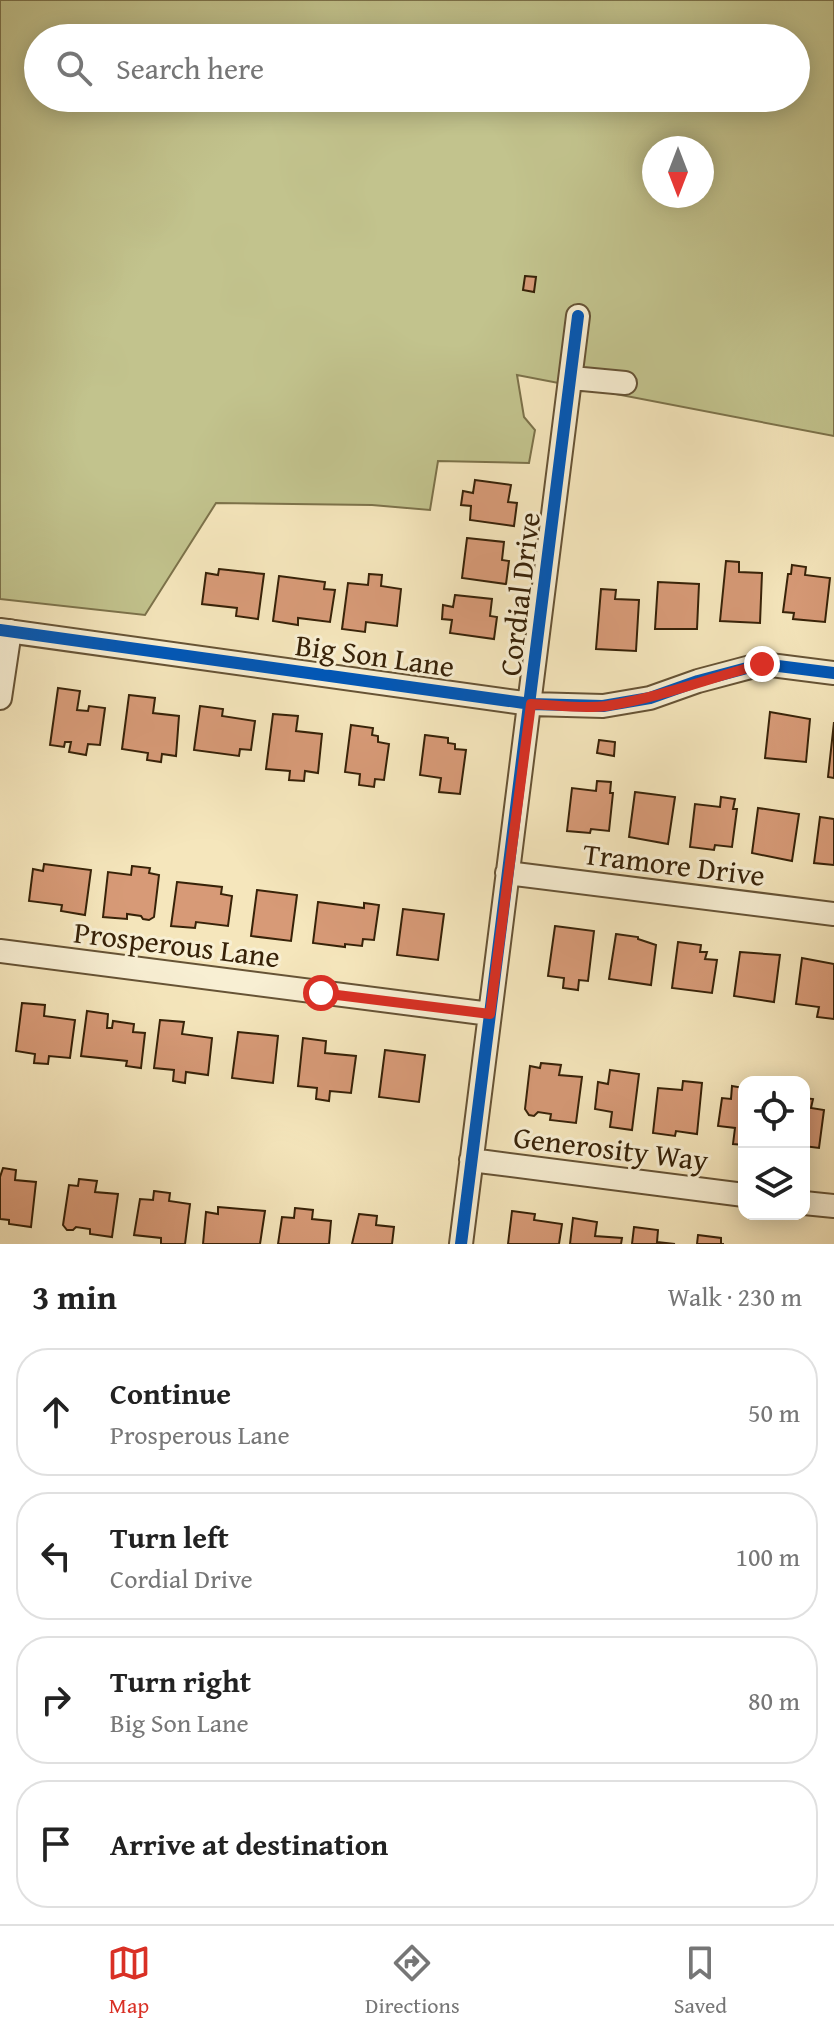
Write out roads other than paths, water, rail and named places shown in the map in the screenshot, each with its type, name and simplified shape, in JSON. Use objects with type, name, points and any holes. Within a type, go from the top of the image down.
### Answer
[{"type":"street","name":"Cordial Drive","points":[[461,1244],[578,316]]},
{"type":"street","points":[[572,378],[625,383]]},
{"type":"street","points":[[0,698],[5,630]]},
{"type":"street","name":"Big Son Lane","points":[[5,630],[531,704],[603,706],[650,698],[762,664],[834,673]]},
{"type":"street","name":"Tramore Drive","points":[[507,873],[834,914]]},
{"type":"street","name":"Prosperous Lane","points":[[0,951],[490,1014]]},
{"type":"street","name":"Generosity Way","points":[[471,1160],[738,1194]]},
{"type":"street","points":[[810,1204],[834,1206]]}]
